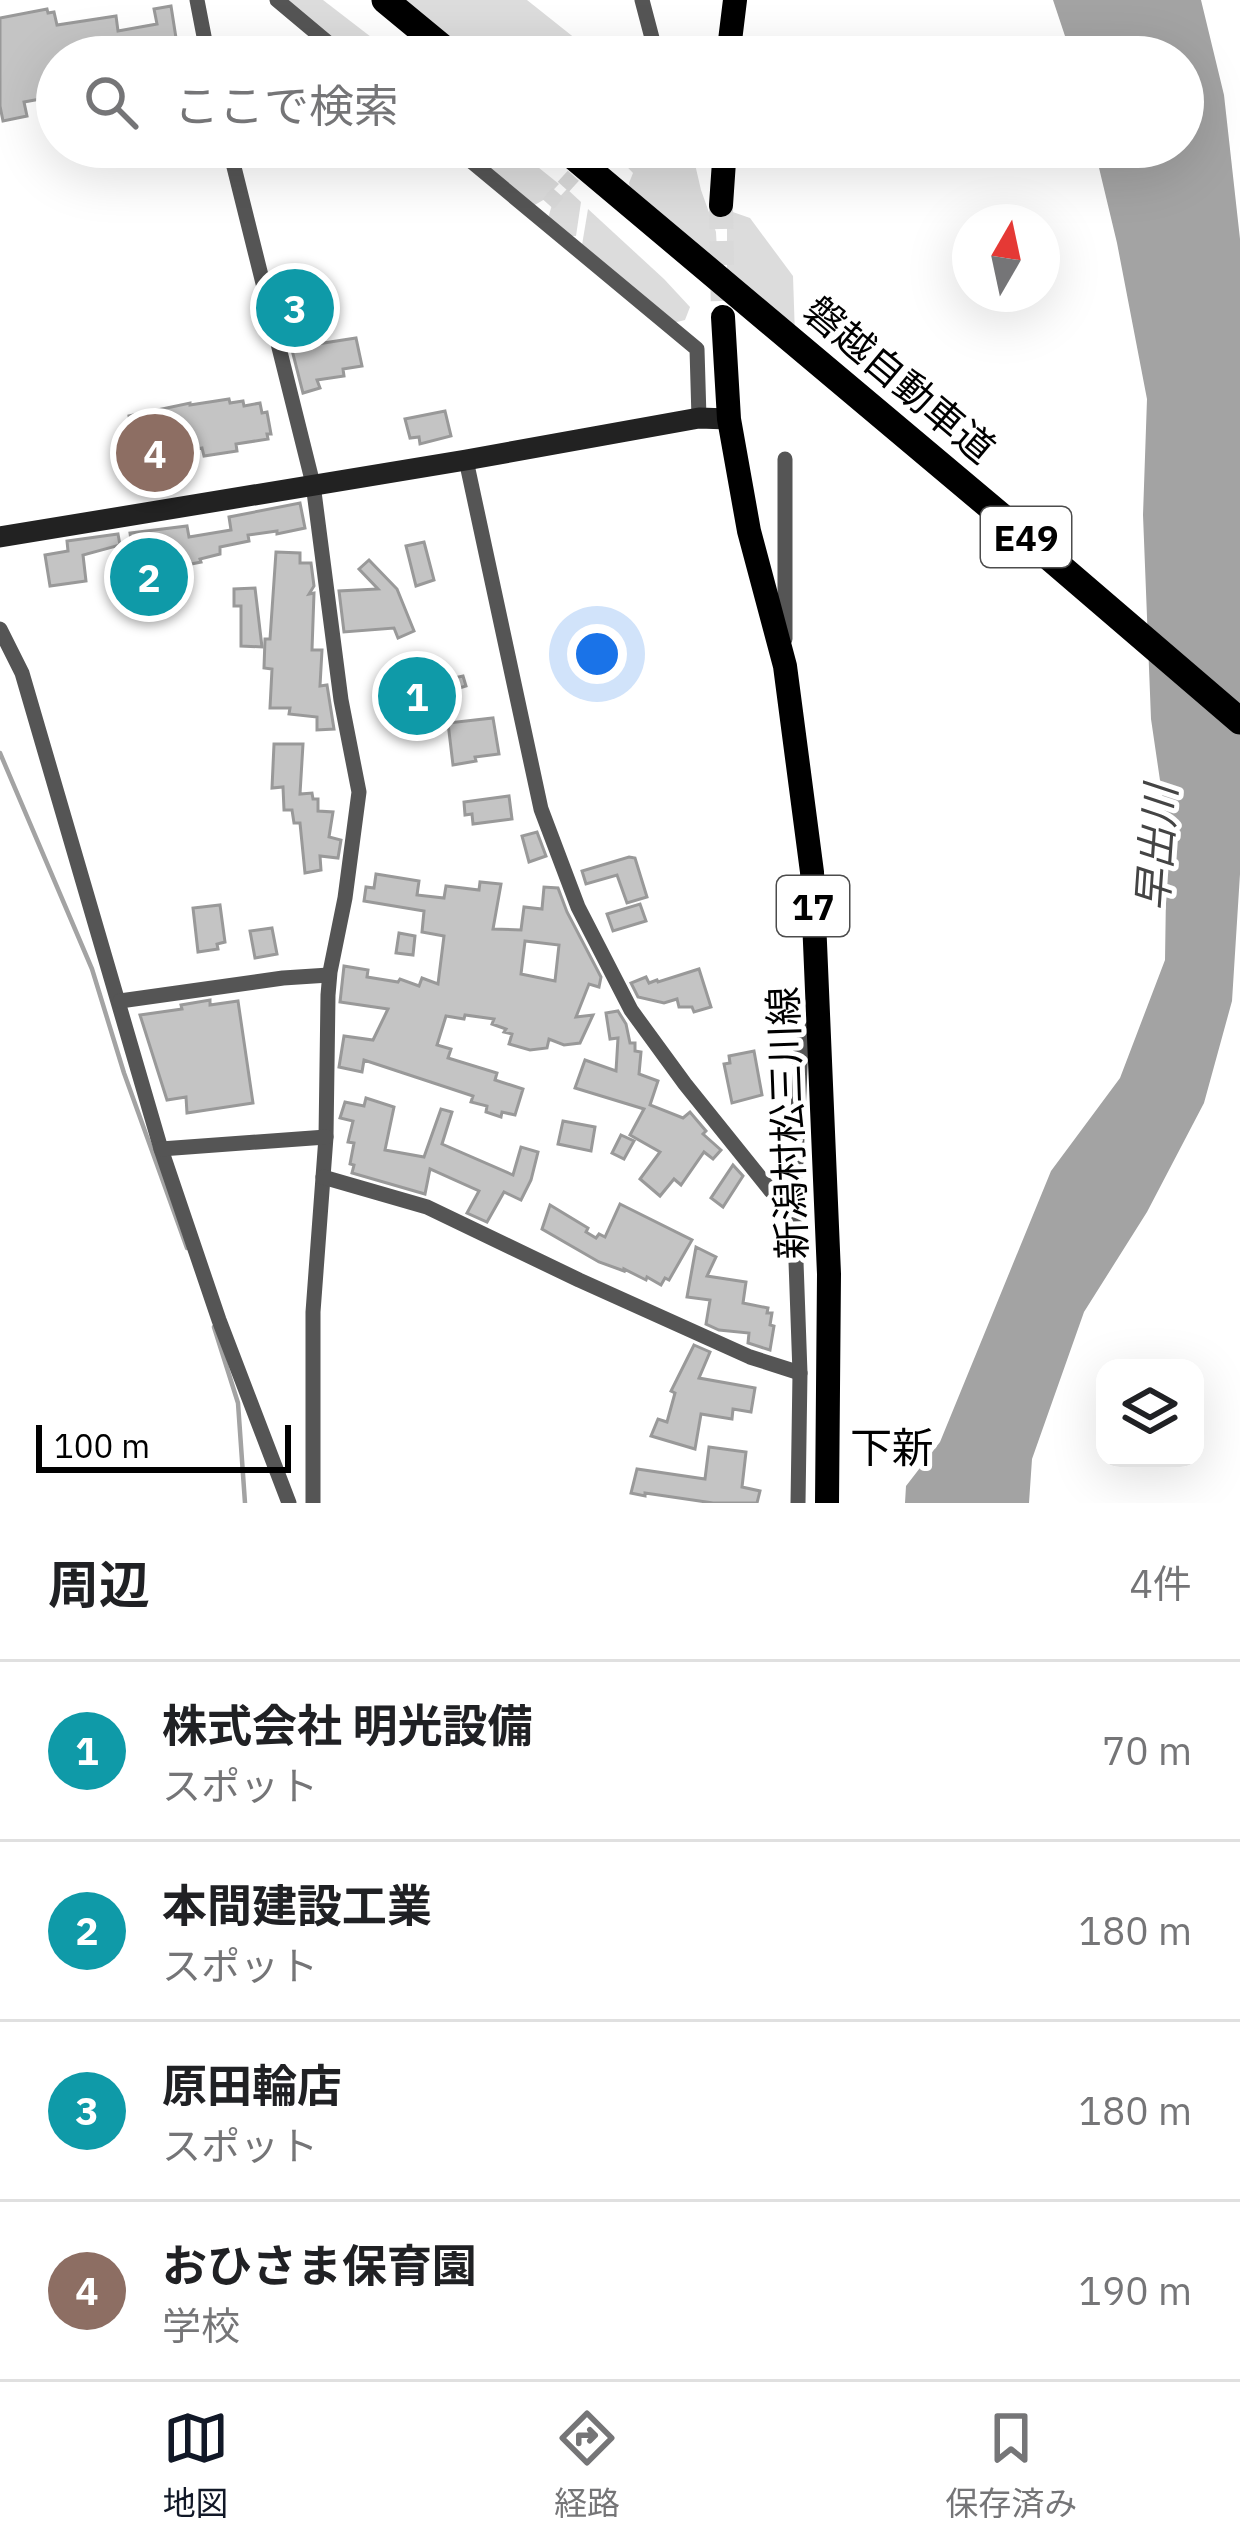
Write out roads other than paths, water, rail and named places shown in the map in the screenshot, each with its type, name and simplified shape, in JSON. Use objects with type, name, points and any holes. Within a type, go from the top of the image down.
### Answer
[{"type":"highway","points":[[385,0],[429,36]]},
{"type":"highway","name":"磐越自動車道","points":[[587,168],[1240,721]]},
{"type":"main road","points":[[731,36],[735,0]]},
{"type":"main road","points":[[722,205],[723,168]]},
{"type":"main road","name":"新潟村松三川線","points":[[723,317],[729,419],[749,532],[785,666],[812,872],[830,1274],[827,1503]]},
{"type":"street","points":[[196,0],[204,36]]},
{"type":"street","points":[[277,0],[320,36]]},
{"type":"street","points":[[642,0],[651,36]]},
{"type":"street","points":[[234,168],[313,484],[358,792],[346,898],[329,975],[326,1137],[314,1312],[314,1503]]},
{"type":"street","points":[[484,168],[543,210],[698,349],[699,418]]},
{"type":"street","points":[[0,537],[699,418],[729,419]]},
{"type":"street","points":[[785,459],[785,666]]},
{"type":"street","points":[[466,460],[542,809],[578,907],[631,1010],[771,1191],[794,1206]]},
{"type":"street","points":[[0,628],[22,673],[161,1149],[219,1320],[289,1503]]},
{"type":"street","points":[[119,1001],[329,975]]},
{"type":"street","points":[[798,1503],[800,1373],[794,1206],[801,1045],[818,1018]]},
{"type":"street","points":[[161,1149],[326,1137]]},
{"type":"street","points":[[323,1177],[427,1207],[750,1357],[800,1373]]},
{"type":"waterway","points":[[0,753],[92,969],[187,1248]]},
{"type":"waterway","points":[[214,1327],[238,1403],[245,1503]]},
{"type":"tunnel","points":[[548,204],[580,168]]},
{"type":"tunnel","points":[[721,205],[723,317]]},
{"type":"place","name":"原田輪店","points":[[295,308]]},
{"type":"place","name":"おひさま保育園","points":[[155,453]]},
{"type":"place","name":"本間建設工業","points":[[149,577]]},
{"type":"place","name":"株式会社 明光設備","points":[[417,696]]},
{"type":"district","name":"下新","points":[[892,1447]]},
{"type":"water label","name":"早出川","points":[[1156,848]]}]
